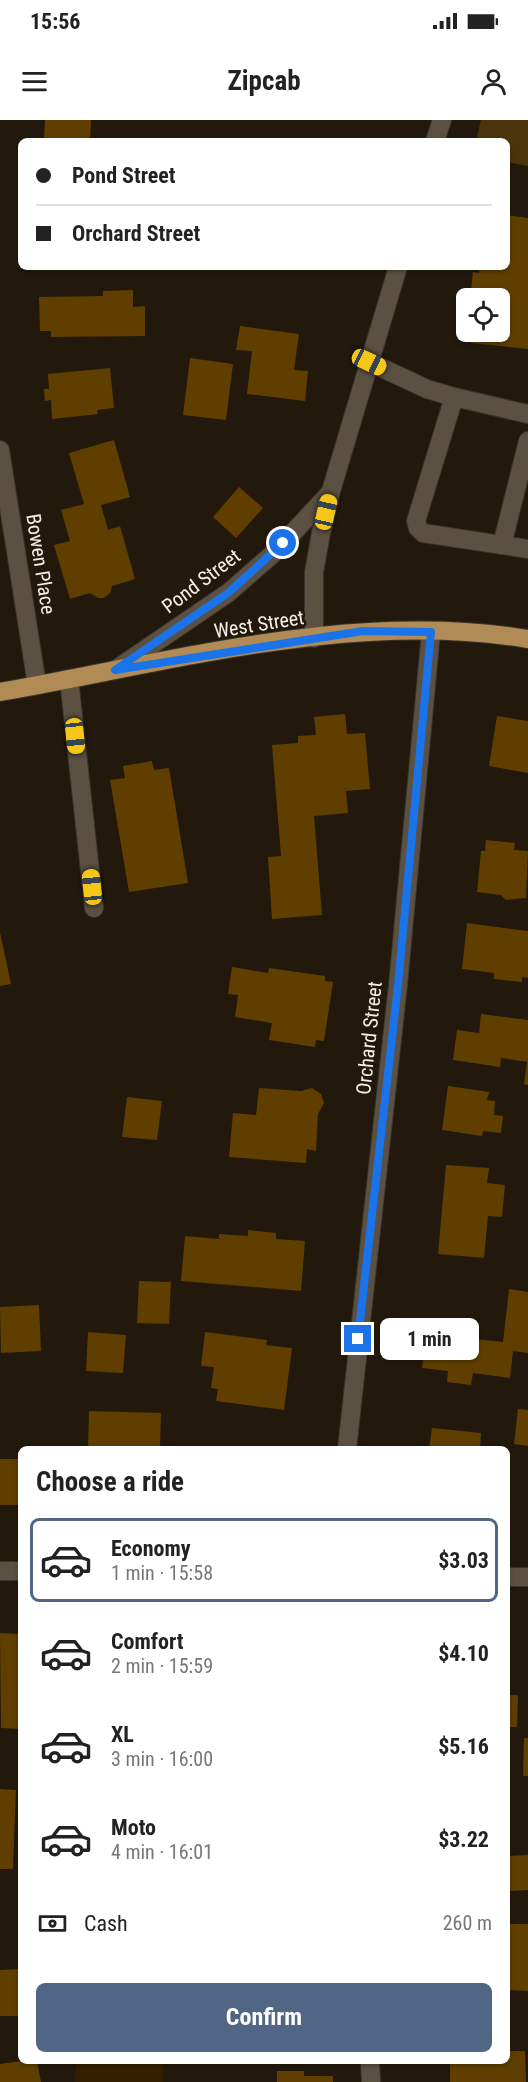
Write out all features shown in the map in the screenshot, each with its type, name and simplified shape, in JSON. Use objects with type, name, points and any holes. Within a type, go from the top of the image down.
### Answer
[{"type":"main road","name":"West Street","points":[[0,692],[115,670],[363,631],[493,634],[528,639]]},
{"type":"street","points":[[436,138],[442,120]]},
{"type":"street","name":"Pond Street","points":[[314,638],[315,572],[331,491],[397,270]]},
{"type":"street","points":[[369,362],[454,397],[528,414]]},
{"type":"street","points":[[454,397],[416,521],[418,528],[423,533],[528,549]]},
{"type":"street","points":[[502,545],[528,441]]},
{"type":"street","name":"Bowen Place","points":[[0,450],[37,685]]},
{"type":"street","name":"Pond Street","points":[[115,670],[228,593],[275,552],[331,491]]},
{"type":"street","name":"Orchard Street","points":[[347,1446],[398,985],[431,632]]},
{"type":"street","points":[[69,679],[94,908]]},
{"type":"street","points":[[0,1571],[18,1571]]},
{"type":"street","points":[[510,1577],[528,1577]]},
{"type":"street","points":[[370,2064],[371,2082]]},
{"type":"shaded area","points":[[481,120],[528,120],[528,166],[510,163],[510,138],[477,138]]},
{"type":"shaded area","points":[[76,2064],[163,2064],[163,2082],[75,2082]]},
{"type":"building","points":[[45,120],[91,120],[90,138],[44,138]]},
{"type":"building","points":[[510,215],[528,218],[528,349],[471,343],[510,342],[510,288],[471,288],[473,272],[510,270]]},
{"type":"building","points":[[133,290],[133,307],[145,306],[145,336],[51,337],[51,331],[40,331],[39,297],[103,296],[103,291]]},
{"type":"building","points":[[240,326],[299,334],[294,370],[308,371],[305,401],[247,394],[252,351],[236,350]]},
{"type":"building","points":[[190,358],[233,364],[226,420],[183,415]]},
{"type":"building","points":[[110,368],[114,408],[97,410],[98,414],[52,419],[51,400],[45,401],[44,389],[49,389],[48,374]]},
{"type":"building","points":[[114,440],[130,497],[101,505],[108,530],[120,526],[135,579],[112,586],[110,593],[104,598],[98,598],[90,593],[70,599],[54,545],[70,541],[61,510],[84,504],[69,453]]},
{"type":"building","points":[[239,487],[263,508],[236,538],[213,517]]},
{"type":"building","points":[[345,714],[347,734],[365,733],[370,789],[346,791],[348,813],[314,816],[322,915],[272,919],[268,857],[281,856],[272,745],[298,743],[298,736],[316,735],[314,717]]},
{"type":"building","points":[[497,716],[528,721],[528,773],[489,766]]},
{"type":"building","points":[[152,761],[154,770],[169,768],[188,883],[129,892],[110,780],[125,778],[123,766]]},
{"type":"building","points":[[486,840],[515,843],[514,850],[528,851],[526,898],[506,900],[501,895],[477,892],[481,851],[485,851]]},
{"type":"building","points":[[467,923],[528,931],[528,978],[522,977],[522,982],[494,979],[494,973],[462,969]]},
{"type":"building","points":[[0,932],[11,984],[0,986]]},
{"type":"building","points":[[232,967],[268,973],[269,968],[325,976],[325,981],[333,982],[324,1041],[316,1040],[315,1047],[269,1040],[272,1023],[235,1017],[238,995],[228,994]]},
{"type":"building","points":[[481,1014],[528,1020],[528,1062],[501,1058],[500,1067],[453,1060],[457,1030],[479,1033]]},
{"type":"building","points":[[528,1062],[528,1085],[524,1084]]},
{"type":"building","points":[[448,1086],[489,1092],[487,1100],[495,1101],[494,1115],[503,1116],[501,1133],[483,1131],[482,1136],[442,1130]]},
{"type":"building","points":[[259,1088],[301,1091],[312,1088],[321,1094],[324,1103],[318,1114],[316,1151],[307,1149],[306,1163],[229,1157],[233,1113],[256,1115]]},
{"type":"building","points":[[127,1097],[162,1101],[157,1140],[122,1137]]},
{"type":"building","points":[[446,1165],[489,1168],[487,1183],[505,1185],[502,1217],[488,1216],[484,1258],[438,1254]]},
{"type":"building","points":[[248,1230],[276,1233],[276,1239],[305,1241],[301,1291],[181,1281],[185,1236],[219,1239],[219,1234],[248,1236]]},
{"type":"building","points":[[139,1281],[171,1282],[169,1324],[137,1323]]},
{"type":"building","points":[[509,1289],[528,1292],[528,1353],[513,1351],[510,1378],[473,1373],[471,1385],[447,1382],[448,1371],[422,1368],[427,1326],[475,1332],[474,1339],[503,1342]]},
{"type":"building","points":[[39,1305],[41,1351],[1,1353],[0,1307]]},
{"type":"building","points":[[88,1332],[126,1335],[123,1373],[86,1371]]},
{"type":"building","points":[[205,1332],[267,1340],[266,1345],[292,1348],[284,1410],[216,1401],[218,1389],[211,1388],[214,1367],[201,1366]]},
{"type":"building","points":[[518,1409],[528,1410],[528,1446],[514,1444]]},
{"type":"building","points":[[89,1411],[161,1413],[160,1446],[88,1446]]},
{"type":"building","points":[[432,1428],[481,1433],[480,1446],[429,1446]]},
{"type":"building","points":[[0,1459],[18,1459],[18,1505],[0,1505]]},
{"type":"building","points":[[0,1633],[18,1634],[18,1729],[1,1728]]},
{"type":"building","points":[[510,1695],[518,1695],[517,1727],[510,1727]]},
{"type":"building","points":[[524,1738],[528,1738],[528,1776],[523,1776]]},
{"type":"building","points":[[0,1789],[16,1790],[13,1869],[0,1869]]},
{"type":"building","points":[[528,1855],[528,1890],[510,1891],[510,1856]]},
{"type":"building","points":[[510,1924],[528,1924],[528,1991],[510,1990]]},
{"type":"building","points":[[18,1969],[18,2016],[0,2016],[0,1970]]},
{"type":"building","points":[[510,2051],[525,2051],[526,2082],[450,2082],[450,2064],[510,2064]]},
{"type":"building","points":[[18,2061],[18,2064],[38,2064],[41,2082],[0,2082],[0,2064]]},
{"type":"building","points":[[277,2071],[304,2071],[304,2076],[333,2076],[333,2082],[277,2082]]},
{"type":"route","points":[[283,543],[228,593],[115,670],[363,631],[431,632],[398,985],[358,1339]]}]
